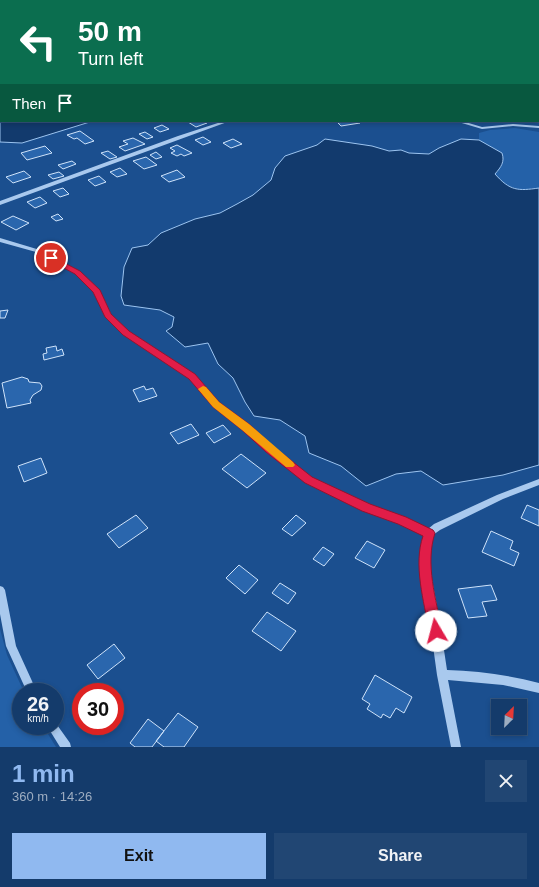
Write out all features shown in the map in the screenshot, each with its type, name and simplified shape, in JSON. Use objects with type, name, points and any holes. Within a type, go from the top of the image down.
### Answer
[{"type":"street","points":[[0,203],[225,122]]},
{"type":"street","points":[[461,122],[482,128],[513,125],[539,127]]},
{"type":"street","points":[[0,240],[38,251],[77,272],[97,291],[108,315],[126,333],[192,377],[216,405],[246,427],[270,449],[309,480],[366,507],[408,523],[429,533]]},
{"type":"street","points":[[456,747],[442,675],[425,569],[426,543],[429,533],[437,527],[494,500],[539,482]]},
{"type":"street","points":[[0,590],[11,646],[28,683]]},
{"type":"street","points":[[442,675],[478,676],[539,688]]},
{"type":"street","points":[[58,735],[66,747]]},
{"type":"shaded area","points":[[0,122],[90,122],[22,143],[0,142]]},
{"type":"shaded area","points":[[515,128],[539,132],[539,188],[514,188],[500,180],[495,174],[502,164],[502,153],[479,140],[479,133],[490,130]]},
{"type":"shaded area","points":[[325,139],[372,146],[389,151],[401,150],[409,153],[429,154],[461,139],[479,140],[502,153],[502,164],[495,174],[505,184],[510,187],[520,189],[539,188],[539,465],[503,475],[443,485],[421,471],[396,474],[366,486],[341,466],[309,453],[305,436],[280,420],[254,416],[233,378],[218,364],[208,343],[185,347],[166,331],[172,327],[174,317],[160,310],[124,305],[121,296],[124,267],[132,248],[148,245],[161,233],[195,219],[220,213],[253,195],[271,180],[275,168],[285,156],[317,145]]},
{"type":"shaded area","points":[[0,629],[7,655],[20,683],[12,683],[12,735],[49,735],[56,747],[0,747]]},
{"type":"building","points":[[188,122],[207,123],[196,127]]},
{"type":"building","points":[[358,122],[360,123],[341,126],[338,123]]},
{"type":"building","points":[[162,125],[169,129],[160,132],[154,128]]},
{"type":"building","points":[[80,131],[94,141],[85,144],[77,138],[74,139],[67,135]]},
{"type":"building","points":[[145,132],[153,137],[147,139],[139,134]]},
{"type":"building","points":[[203,137],[211,142],[203,145],[195,140]]},
{"type":"building","points":[[133,138],[145,144],[125,151],[119,147],[128,144],[123,141]]},
{"type":"building","points":[[233,139],[242,144],[231,148],[223,143]]},
{"type":"building","points":[[177,145],[192,153],[184,156],[181,154],[177,156],[171,153],[175,151],[170,148]]},
{"type":"building","points":[[45,146],[52,153],[27,160],[21,153]]},
{"type":"building","points":[[108,151],[117,157],[110,159],[101,153]]},
{"type":"building","points":[[156,152],[162,157],[156,159],[150,155]]},
{"type":"building","points":[[146,157],[157,165],[144,169],[133,161]]},
{"type":"building","points":[[72,161],[76,164],[63,169],[58,165]]},
{"type":"building","points":[[120,168],[127,174],[117,177],[110,172]]},
{"type":"building","points":[[177,170],[185,177],[169,182],[161,176]]},
{"type":"building","points":[[24,171],[31,177],[13,183],[6,177]]},
{"type":"building","points":[[59,172],[64,176],[53,179],[48,175]]},
{"type":"building","points":[[99,176],[106,182],[95,186],[88,180]]},
{"type":"building","points":[[63,188],[69,194],[60,197],[53,191]]},
{"type":"building","points":[[40,197],[47,203],[35,208],[27,202]]},
{"type":"building","points":[[58,214],[63,219],[56,221],[51,217]]},
{"type":"building","points":[[13,216],[29,223],[16,230],[1,222]]},
{"type":"building","points":[[8,310],[5,318],[0,318],[0,311]]},
{"type":"building","points":[[56,346],[57,351],[62,349],[64,355],[44,360],[43,354],[47,353],[46,348]]},
{"type":"building","points":[[22,377],[28,379],[29,382],[40,383],[42,386],[41,390],[33,395],[30,400],[31,403],[7,408],[2,383]]},
{"type":"building","points":[[144,386],[146,390],[153,388],[157,396],[139,402],[133,390]]},
{"type":"building","points":[[191,424],[199,435],[178,444],[170,433]]},
{"type":"building","points":[[223,425],[231,434],[214,443],[206,433]]},
{"type":"building","points":[[241,454],[266,473],[247,488],[222,469]]},
{"type":"building","points":[[41,458],[47,473],[24,482],[18,466]]},
{"type":"building","points":[[527,505],[539,510],[539,526],[521,518]]},
{"type":"building","points":[[136,515],[148,528],[119,548],[107,534]]},
{"type":"building","points":[[296,515],[306,523],[292,536],[282,529]]},
{"type":"building","points":[[491,531],[513,541],[510,549],[519,553],[514,566],[482,552]]},
{"type":"building","points":[[367,541],[385,550],[374,568],[355,558]]},
{"type":"building","points":[[323,547],[334,554],[324,566],[313,559]]},
{"type":"building","points":[[239,565],[258,580],[245,594],[226,578]]},
{"type":"building","points":[[280,583],[296,593],[288,604],[272,593]]},
{"type":"building","points":[[491,585],[497,600],[482,602],[487,616],[468,618],[458,589]]},
{"type":"building","points":[[267,612],[296,631],[281,651],[252,631]]},
{"type":"building","points":[[114,644],[125,658],[98,679],[87,665]]},
{"type":"building","points":[[375,675],[412,697],[404,713],[396,708],[390,718],[383,714],[381,718],[367,709],[370,704],[362,699]]},
{"type":"building","points":[[178,713],[198,727],[184,747],[164,747],[156,741]]},
{"type":"building","points":[[148,719],[164,731],[152,747],[135,747],[130,743]]},
{"type":"slow traffic","points":[[203,389],[216,405],[246,427],[289,465]]},
{"type":"route","points":[[51,258],[77,272],[97,291],[108,315],[126,333],[192,377],[216,405],[246,427],[270,449],[309,480],[366,507],[402,520],[429,533],[426,543],[425,569],[436,631]]}]
